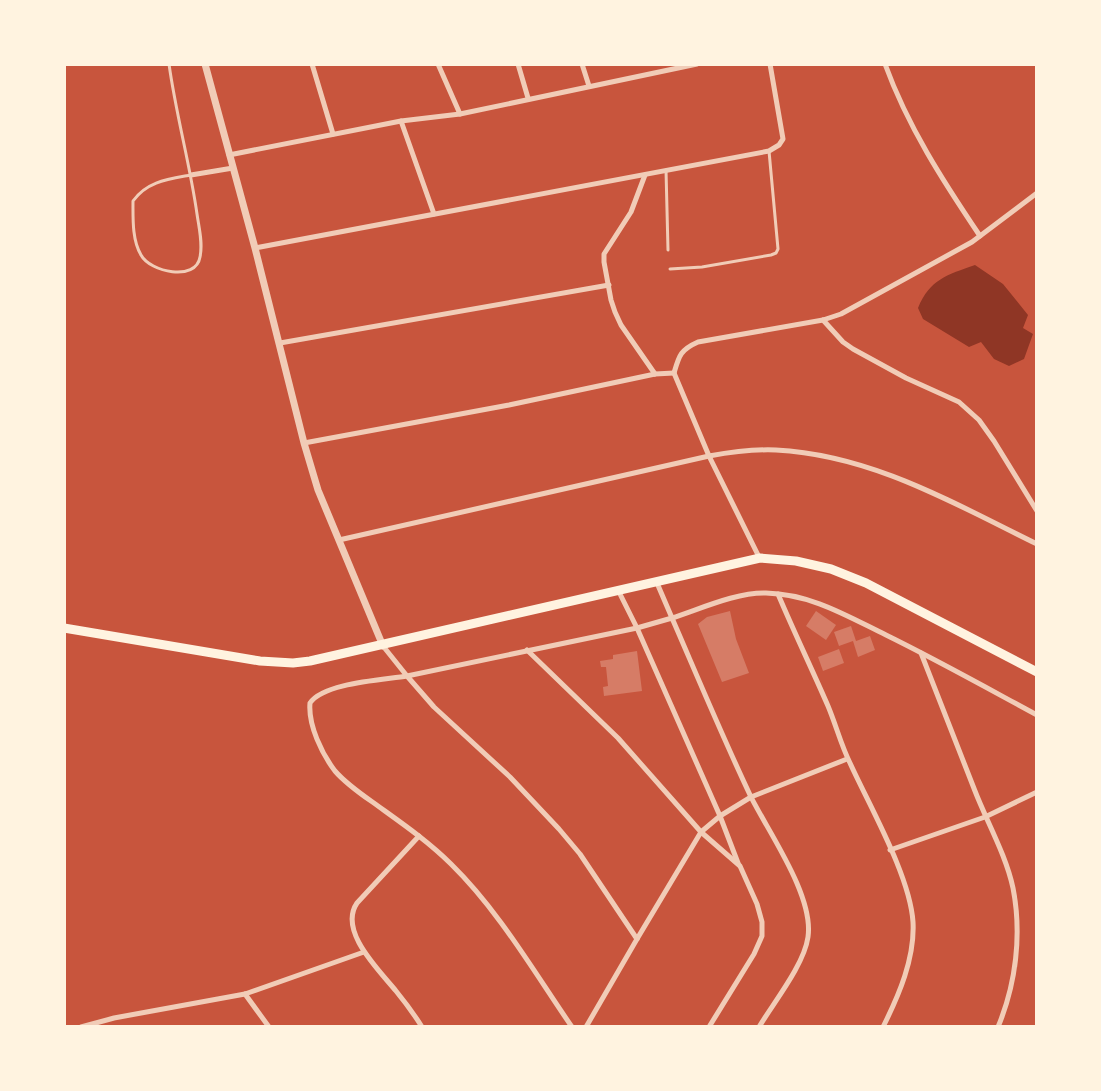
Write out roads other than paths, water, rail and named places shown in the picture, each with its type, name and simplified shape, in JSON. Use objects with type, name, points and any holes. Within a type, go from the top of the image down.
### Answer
[{"type":"highway","points":[[64,628],[244,658],[293,663],[383,646],[760,558],[796,561],[831,569],[866,583],[1037,672]]},
{"type":"street","points":[[205,64],[318,490],[383,646],[434,707],[510,777],[559,829],[580,854],[637,939]]},
{"type":"street","points":[[312,64],[333,134]]},
{"type":"street","points":[[438,64],[460,114]]},
{"type":"street","points":[[518,64],[528,98]]},
{"type":"street","points":[[582,64],[589,86]]},
{"type":"street","points":[[229,155],[401,121],[460,114],[670,66],[697,64]]},
{"type":"street","points":[[255,248],[769,151],[783,139],[770,64]]},
{"type":"street","points":[[885,64],[908,120],[926,153],[980,236]]},
{"type":"street","points":[[401,121],[434,214]]},
{"type":"street","points":[[191,175],[233,168]]},
{"type":"street","points":[[646,174],[631,212],[604,254],[604,262],[611,300],[621,325],[655,374]]},
{"type":"street","points":[[760,558],[709,456],[674,373],[679,355],[698,342],[823,320],[861,304],[980,236],[1037,193]]},
{"type":"street","points":[[280,343],[609,285]]},
{"type":"street","points":[[823,320],[853,349],[959,402],[979,420],[1037,511]]},
{"type":"street","points":[[304,443],[655,374],[674,373]]},
{"type":"street","points":[[339,540],[709,456],[747,450],[776,450],[836,457],[881,470],[1037,544]]},
{"type":"street","points":[[656,582],[751,797],[796,881],[808,923],[808,937],[792,975],[759,1027]]},
{"type":"street","points":[[618,589],[720,816],[762,922],[762,936],[754,954],[709,1027]]},
{"type":"street","points":[[572,1027],[498,919],[450,863],[336,772],[316,737],[309,708],[313,699],[332,688],[407,676],[637,628],[747,595],[767,593],[803,597],[822,603],[1037,715]]},
{"type":"street","points":[[778,594],[909,900],[913,923],[911,948],[905,975],[883,1027]]},
{"type":"street","points":[[527,650],[618,738],[701,832],[740,866]]},
{"type":"street","points":[[921,652],[1012,886],[1017,947],[1012,981],[998,1027]]},
{"type":"street","points":[[586,1027],[701,832],[751,797],[848,759]]},
{"type":"street","points":[[890,850],[985,817],[1037,792]]},
{"type":"street","points":[[419,836],[354,908],[351,920],[364,952],[422,1027]]},
{"type":"street","points":[[81,1027],[245,994],[364,952]]},
{"type":"street","points":[[245,994],[269,1027]]},
{"type":"street","points":[[114,1018],[117,1027]]},
{"type":"lane","points":[[169,64],[191,175],[201,242],[196,267],[177,272],[159,269],[141,256],[136,243],[133,201],[138,193],[159,181],[191,175]]},
{"type":"lane","points":[[670,269],[702,267],[776,253],[769,151]]},
{"type":"lane","points":[[666,170],[668,250]]}]
